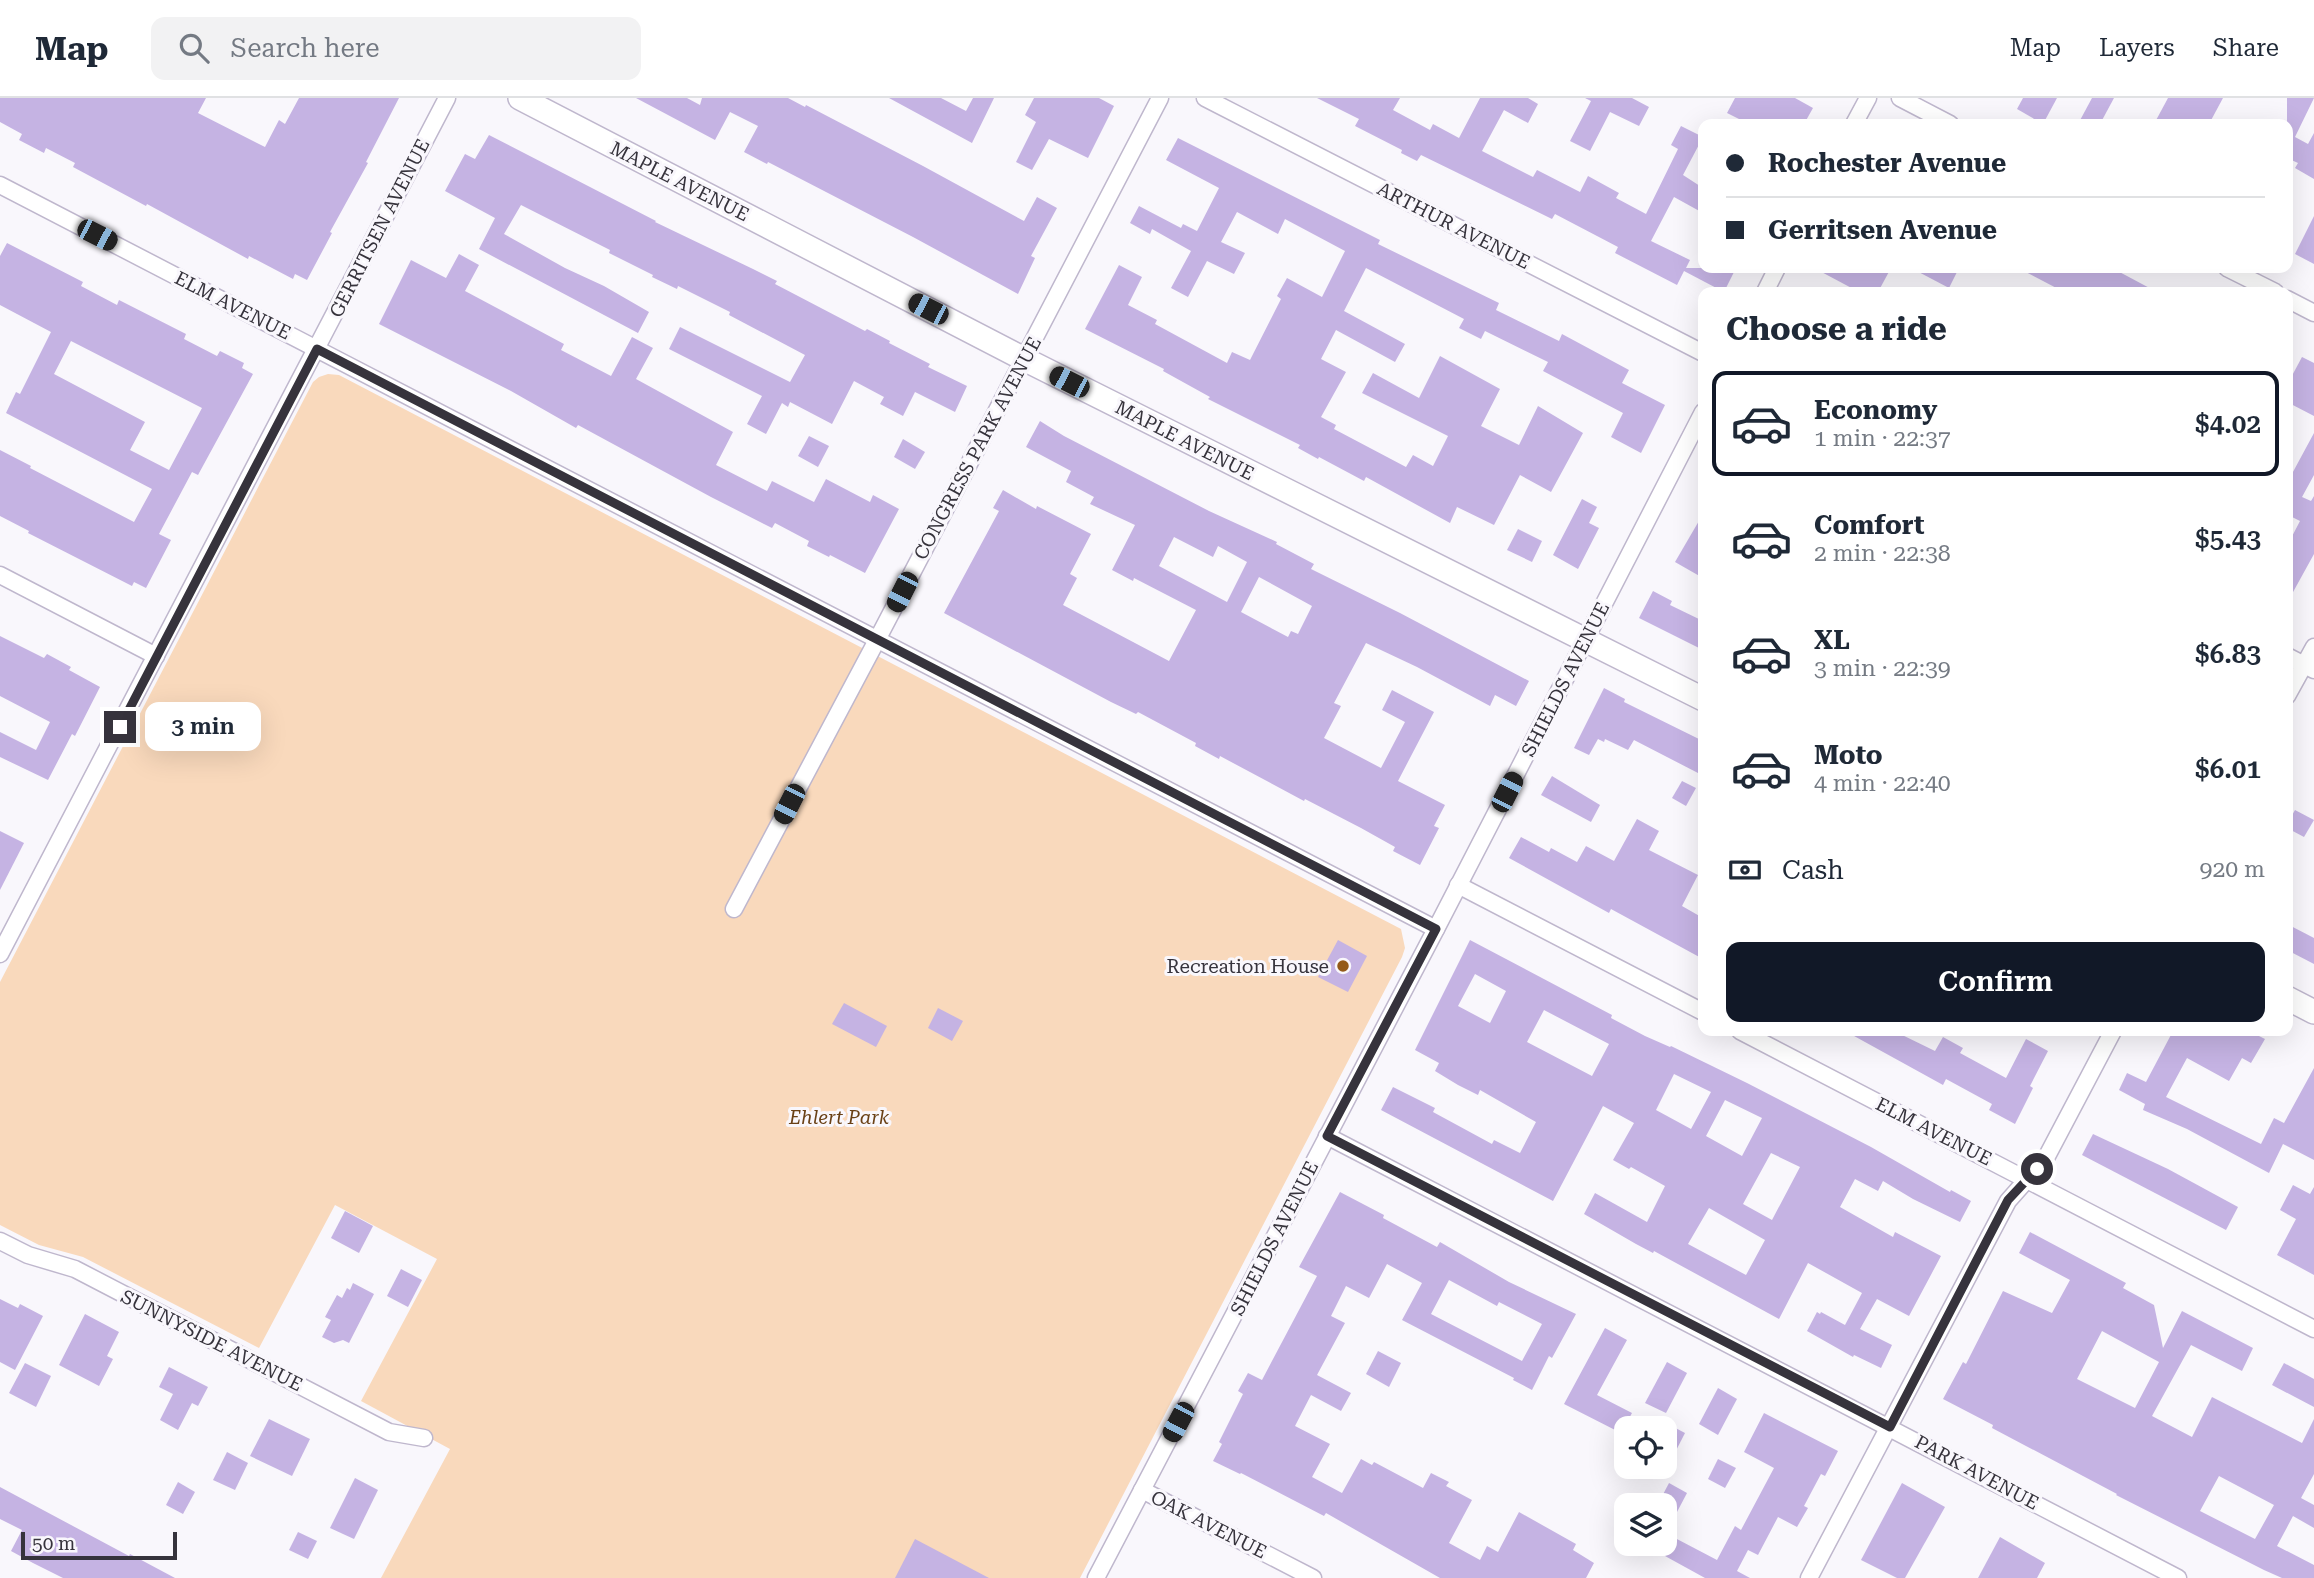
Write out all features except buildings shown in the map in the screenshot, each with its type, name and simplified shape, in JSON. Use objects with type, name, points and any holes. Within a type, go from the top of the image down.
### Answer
[{"type":"street","name":"GERRITSEN AVENUE","points":[[0,954],[447,98]]},
{"type":"street","name":"MAPLE AVENUE","points":[[520,98],[1024,359],[1698,696]]},
{"type":"street","name":"CONGRESS PARK AVENUE","points":[[734,909],[1160,98]]},
{"type":"street","name":"ARTHUR AVENUE","points":[[1205,98],[1698,350]]},
{"type":"street","points":[[1857,119],[1868,98]]},
{"type":"street","points":[[1900,98],[1940,119]]},
{"type":"street","name":"ELM AVENUE","points":[[0,185],[1436,929]]},
{"type":"street","points":[[2237,273],[2265,287]]},
{"type":"street","points":[[2293,302],[2314,313]]},
{"type":"street","name":"SHIELDS AVENUE","points":[[1096,1578],[1698,422]]},
{"type":"street","points":[[0,575],[156,656]]},
{"type":"street","points":[[2293,688],[2309,668],[2314,647]]},
{"type":"street","points":[[2293,659],[2309,668]]},
{"type":"street","points":[[1458,886],[1698,1009]]},
{"type":"street","points":[[2293,1001],[2314,1012]]},
{"type":"street","name":"ELM AVENUE","points":[[1750,1036],[2314,1329]]},
{"type":"street","points":[[1808,1578],[2008,1200],[2046,1158],[2110,1036]]},
{"type":"street","name":"PARK AVENUE","points":[[1327,1136],[2178,1578]]},
{"type":"street","name":"SUNNYSIDE AVENUE","points":[[0,1241],[28,1255],[75,1269],[389,1432],[424,1438]]},
{"type":"street","name":"OAK AVENUE","points":[[1142,1490],[1313,1578]]},
{"type":"green space","name":"Ehlert Park","points":[[328,374],[339,375],[1401,929],[1405,948],[1402,957],[1080,1578],[381,1578],[450,1449],[361,1401],[437,1259],[335,1205],[259,1348],[83,1257],[39,1245],[0,1225],[0,982],[313,382]]},
{"type":"place","name":"Recreation House","points":[[1343,966]]},
{"type":"route","points":[[120,727],[317,349],[1436,929],[1327,1136],[1890,1427],[2008,1200],[2037,1169]]}]
